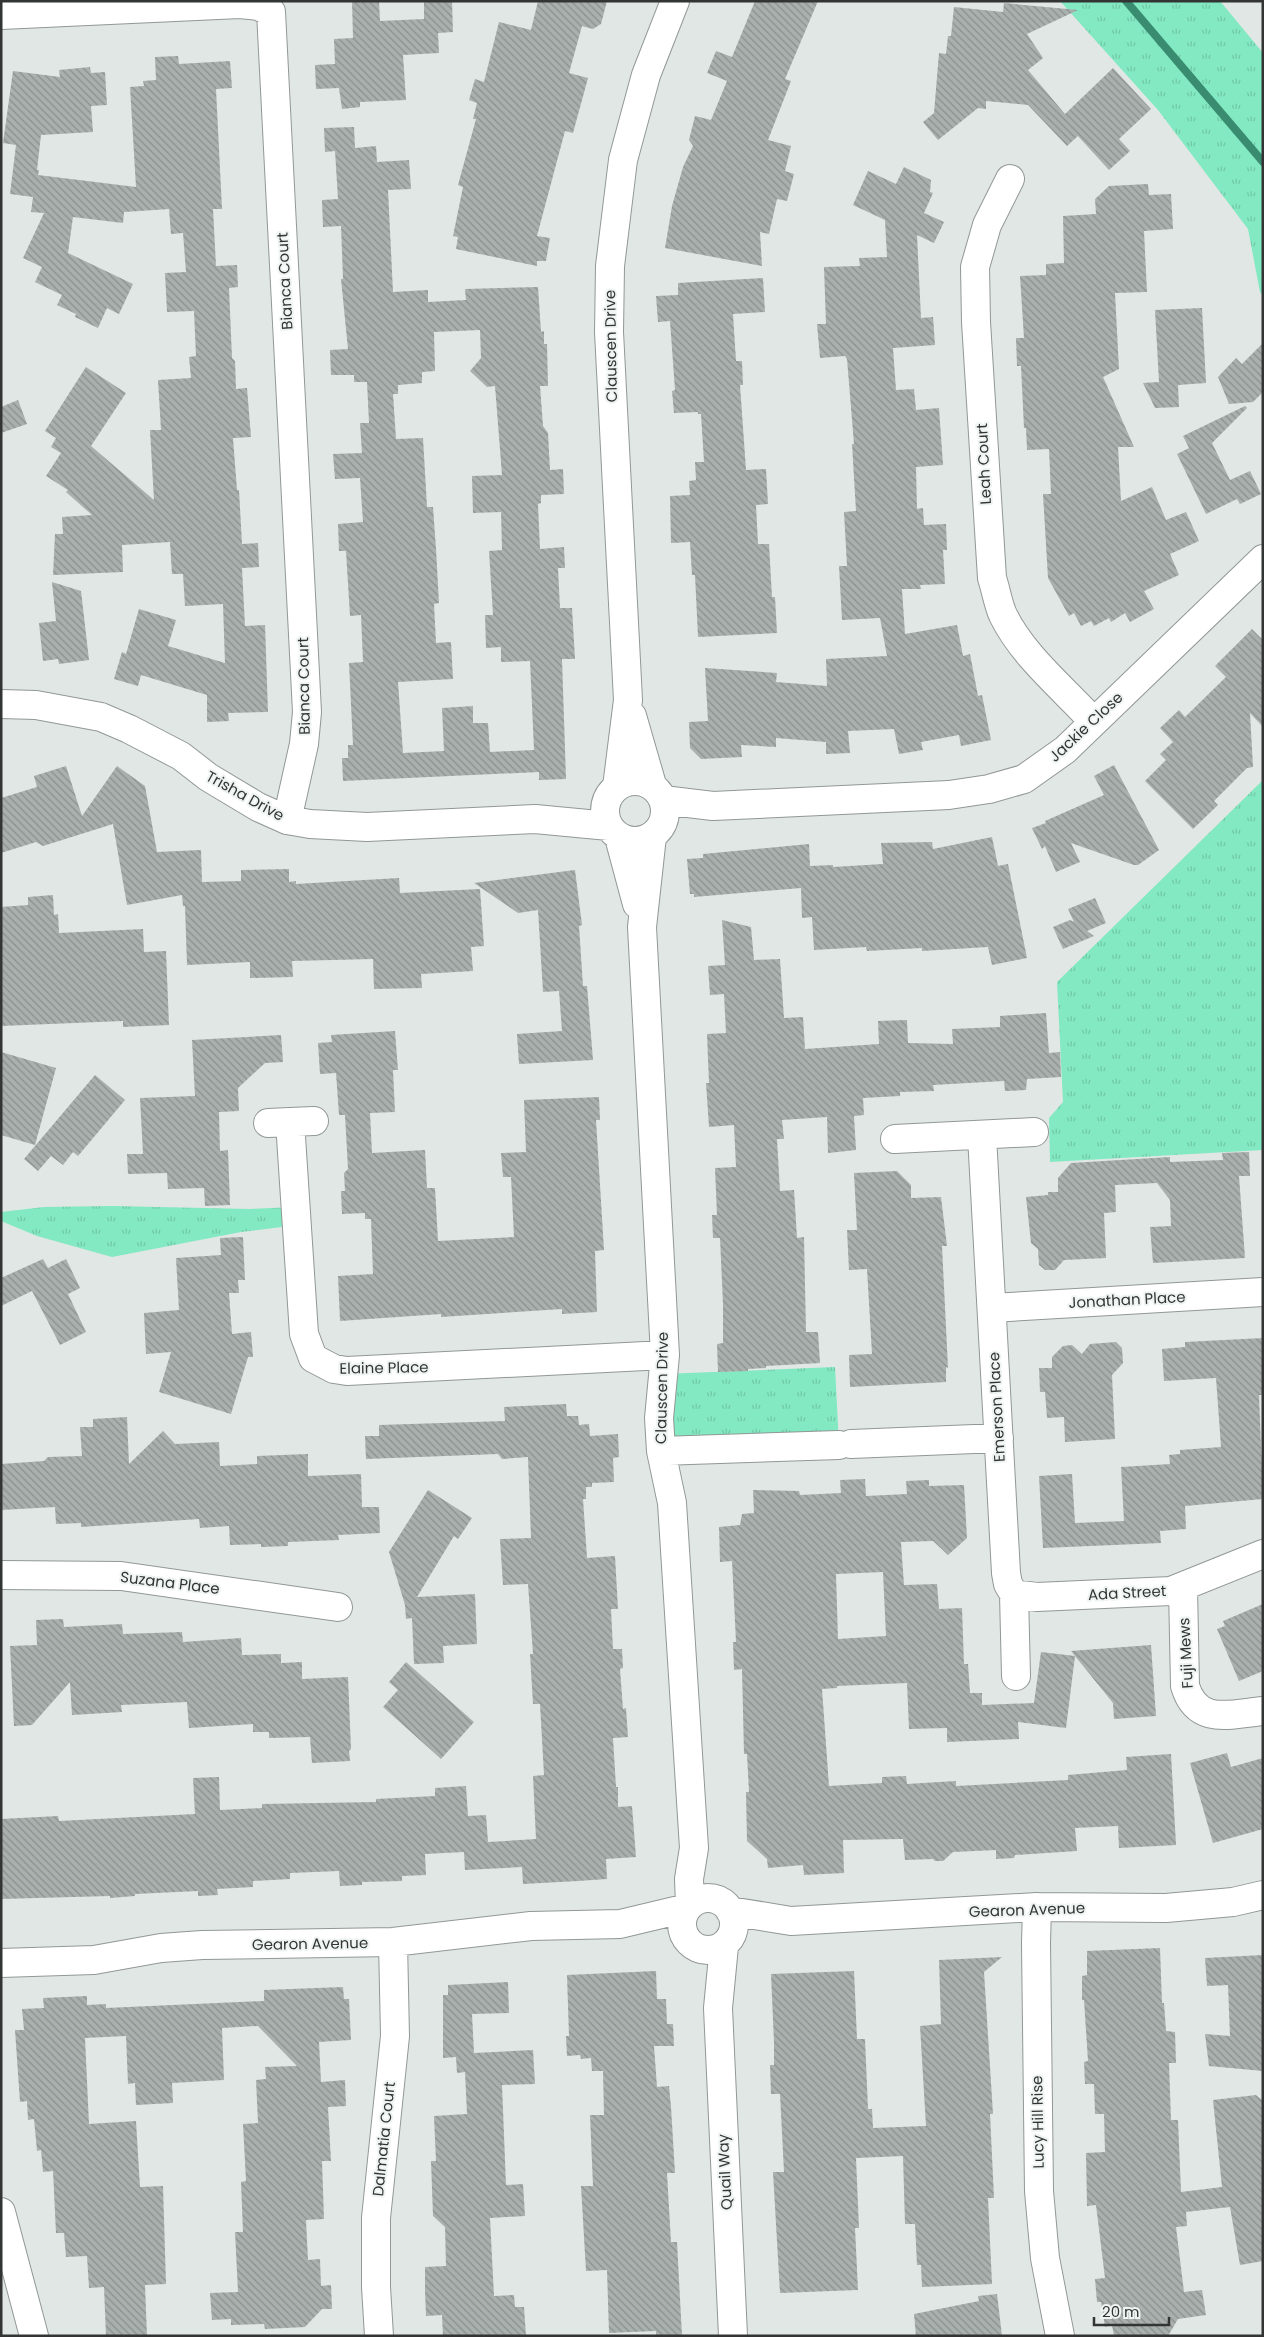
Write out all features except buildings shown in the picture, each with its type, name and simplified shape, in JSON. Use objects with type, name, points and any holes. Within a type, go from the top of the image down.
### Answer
[{"type":"street","name":"Clauscen Drive","points":[[614,790],[628,700],[608,332],[610,266],[623,160],[646,75],[675,1]]},
{"type":"street","name":"Bianca Court","points":[[1,15],[240,4],[258,6],[271,12],[307,712],[304,744],[287,820]]},
{"type":"street","name":"Leah Court","points":[[1010,179],[986,225],[975,267],[976,322],[989,555],[992,578],[1003,615],[1012,630],[1032,657],[1093,721]]},
{"type":"street","name":"Jackie Close","points":[[658,811],[713,806],[949,795],[989,789],[1024,779],[1065,750],[1263,559]]},
{"type":"street","name":"Trisha Drive","points":[[2,698],[101,717],[130,728],[181,756],[208,777],[258,806],[287,820],[328,826],[366,827],[534,819],[614,831]]},
{"type":"street","name":"Clauscen Drive","points":[[628,700],[658,811],[642,927],[665,1355],[659,1418],[661,1452],[672,1503],[694,1848],[689,1878],[705,1906]]},
{"type":"street","points":[[632,781],[658,811],[641,840],[631,840],[614,831],[606,808],[614,790],[632,781]]},
{"type":"street","name":"Trisha Drive","points":[[534,819],[614,790]]},
{"type":"street","name":"Clauscen Drive","points":[[614,831],[642,927]]},
{"type":"street","name":"Elaine Place","points":[[291,1122],[304,1334],[313,1358],[334,1369],[347,1371],[665,1355]]},
{"type":"street","points":[[895,1140],[1034,1132]]},
{"type":"street","name":"Emerson Place","points":[[982,1136],[1006,1573],[1008,1584],[1014,1594],[1016,1676]]},
{"type":"street","name":"Jonathan Place","points":[[992,1308],[1263,1292]]},
{"type":"street","points":[[661,1452],[998,1438]]},
{"type":"street","name":"Ada Street","points":[[1014,1594],[1037,1597],[1171,1591],[1183,1588],[1263,1554]]},
{"type":"street","name":"Suzana Place","points":[[1,1575],[73,1574],[121,1576],[338,1607]]},
{"type":"street","name":"Fuji Mews","points":[[1183,1588],[1185,1686],[1188,1696],[1195,1706],[1212,1715],[1263,1711]]},
{"type":"street","name":"Gearon Avenue","points":[[705,1906],[791,1920],[1037,1908],[1166,1908],[1232,1902],[1263,1895]]},
{"type":"street","points":[[705,1906],[734,1926],[710,1944],[620,1924],[705,1906]]},
{"type":"street","name":"Quail Way","points":[[705,1906],[684,1914],[682,1927],[710,1944],[709,1970],[718,2008],[733,2336]]},
{"type":"street","name":"Lucy Hill Rise","points":[[1037,1908],[1039,2191],[1045,2258],[1060,2336]]},
{"type":"street","name":"Gearon Avenue","points":[[710,1944],[791,1920]]},
{"type":"street","name":"Gearon Avenue","points":[[1,1964],[94,1960],[161,1948],[202,1945],[393,1942],[531,1926],[620,1924]]},
{"type":"street","name":"Dalmatia Court","points":[[379,2336],[376,2287],[376,2218],[395,2036],[393,1942]]},
{"type":"street","points":[[1,2212],[34,2336]]},
{"type":"green space","points":[[1060,1],[1220,1],[1263,53],[1263,295],[1260,292],[1248,229],[1158,110]]},
{"type":"green space","points":[[1263,780],[1263,1150],[1050,1162],[1049,1118],[1063,1102],[1057,982]]},
{"type":"green space","points":[[113,1206],[249,1209],[296,1207],[297,1225],[241,1232],[112,1257],[37,1236],[1,1221],[1,1212],[44,1207]]},
{"type":"green space","points":[[835,1367],[839,1445],[661,1451],[663,1374]]},
{"type":"waterway","points":[[1126,1],[1263,162]]}]
